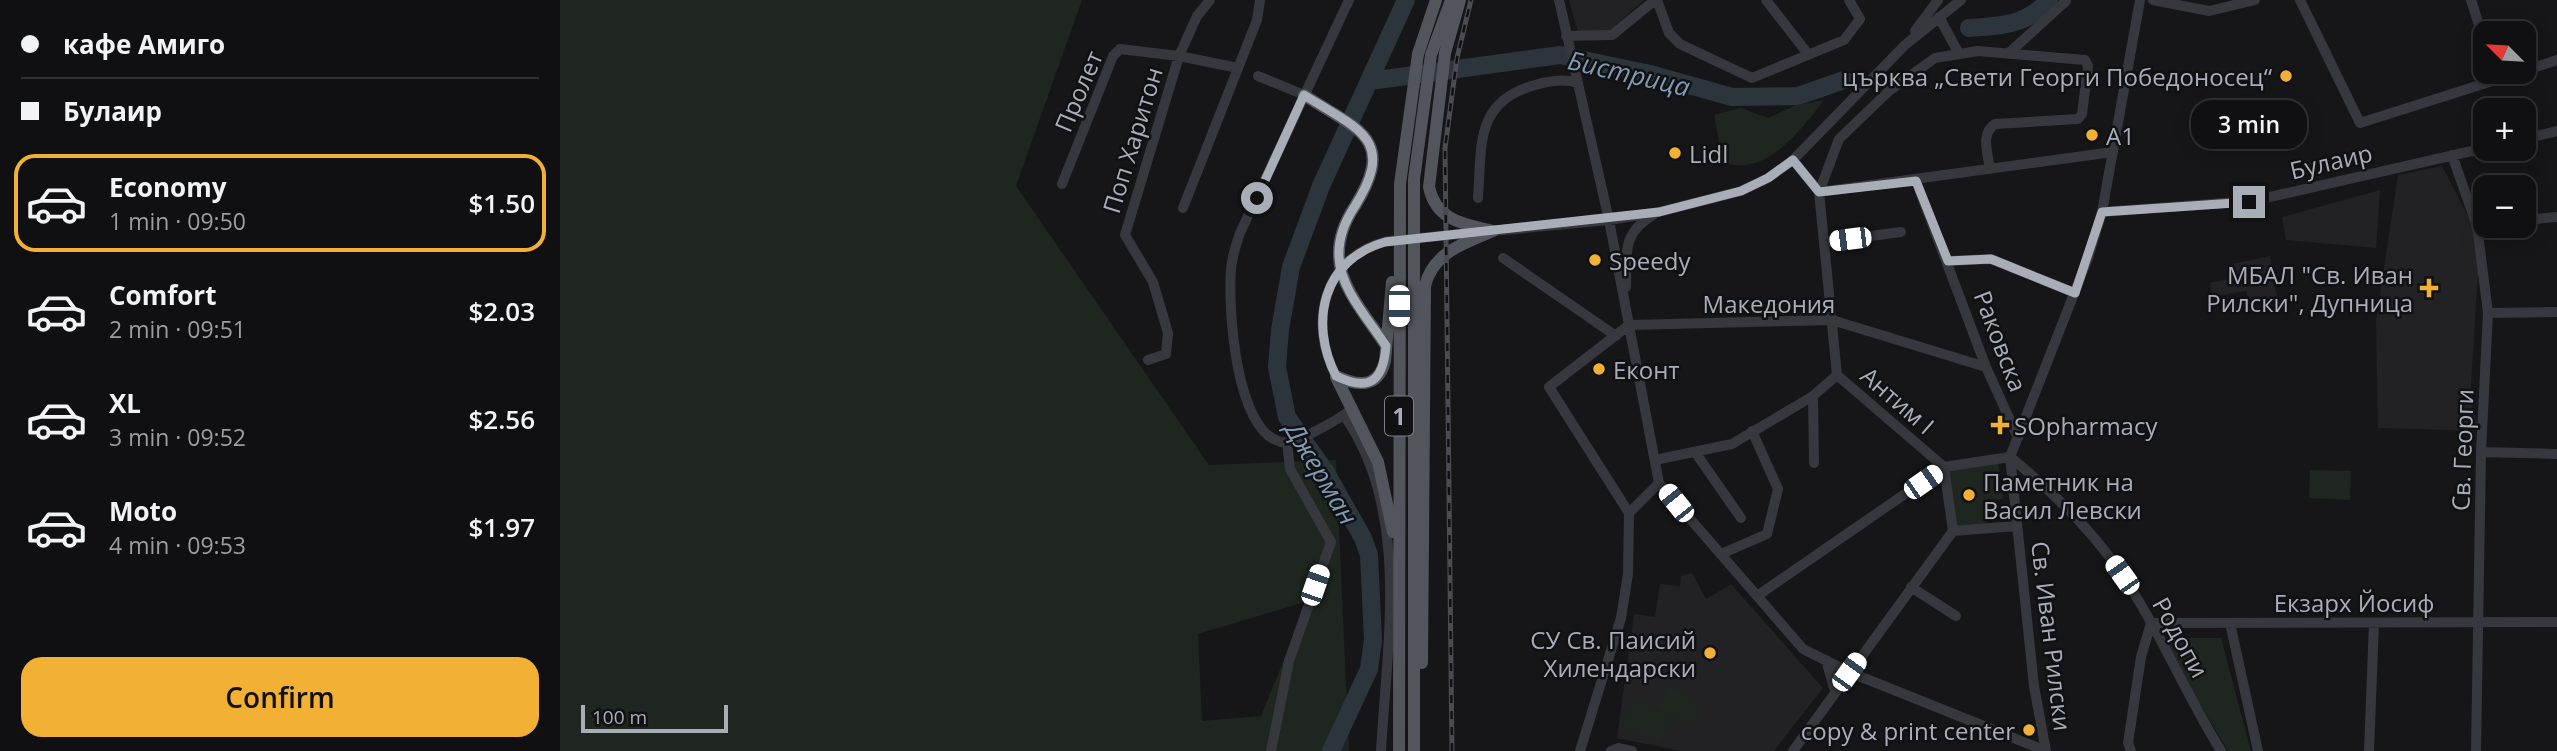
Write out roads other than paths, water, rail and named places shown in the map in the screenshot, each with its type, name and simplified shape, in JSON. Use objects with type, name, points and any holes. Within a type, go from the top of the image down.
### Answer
[{"type":"main road","name":"1","points":[[1399,751],[1400,184],[1412,81],[1436,0]]},
{"type":"main road","name":"1","points":[[1415,751],[1413,205],[1426,82],[1432,55],[1451,0]]},
{"type":"main road","points":[[1460,0],[1445,53],[1429,187],[1438,209],[1463,234]]},
{"type":"main road","points":[[1304,95],[1357,130],[1373,151],[1373,172],[1344,228],[1339,248],[1340,264],[1349,289],[1386,346]]},
{"type":"main road","points":[[1344,414],[1365,384],[1381,373],[1386,346],[1400,184]]},
{"type":"main road","points":[[1463,234],[1493,231]]},
{"type":"main road","points":[[1415,751],[1424,625],[1425,286],[1439,260],[1463,234],[1493,231]]},
{"type":"main road","points":[[1336,376],[1352,384],[1365,384]]},
{"type":"main road","points":[[1336,376],[1344,414],[1384,481],[1400,569]]},
{"type":"street","name":"Поп Харитон","points":[[1148,360],[1166,354],[1168,333],[1149,272],[1125,235],[1179,56],[1197,16],[1210,0]]},
{"type":"street","points":[[1183,208],[1257,20],[1260,0]]},
{"type":"street","points":[[1349,0],[1240,233],[1230,270],[1241,388],[1262,428],[1275,439],[1289,442],[1344,414],[1367,453],[1384,512],[1388,641],[1381,751]]},
{"type":"street","points":[[1559,0],[1609,220],[1659,483],[1803,649],[1849,672],[2046,751]]},
{"type":"street","points":[[1566,36],[1612,35],[1656,0],[1669,33],[1680,44],[1745,76],[1759,78],[1844,40],[1860,19],[1849,0]]},
{"type":"street","points":[[1766,0],[1808,54]]},
{"type":"street","points":[[1905,45],[1938,0]]},
{"type":"street","points":[[1493,231],[1609,220],[1659,212],[1741,191],[1768,178],[1793,160],[1905,45],[1961,0]]},
{"type":"street","name":"Св. Иван Рилски","points":[[2046,751],[2034,686],[2010,457],[2075,293],[2102,212],[2140,0]]},
{"type":"street","points":[[2153,0],[2209,11],[2225,4],[2255,0]]},
{"type":"street","points":[[2300,0],[2360,123],[2473,84]]},
{"type":"street","points":[[2010,52],[2067,1]]},
{"type":"street","points":[[2475,1],[2480,21]]},
{"type":"street","points":[[1939,17],[1956,48]]},
{"type":"street","points":[[1819,192],[1839,139],[1912,72],[1934,58],[1956,48],[2085,61],[2088,66],[2082,114],[2073,121],[1995,124],[1988,129],[1985,137],[1990,169]]},
{"type":"street","name":"Пролет","points":[[1062,184],[1115,52],[1124,49],[1179,56],[1238,68]]},
{"type":"street","points":[[2536,67],[2557,60]]},
{"type":"street","points":[[1258,76],[1304,95]]},
{"type":"street","points":[[1478,198],[1483,135],[1494,106],[1519,90],[1576,79]]},
{"type":"street","points":[[2536,136],[2557,131]]},
{"type":"street","name":"Булаир","points":[[2102,212],[2252,201],[2473,151]]},
{"type":"street","points":[[1819,192],[1916,181],[2113,152]]},
{"type":"street","name":"Св. Георги","points":[[2452,155],[2473,206]]},
{"type":"street","points":[[1793,160],[1819,192]]},
{"type":"street","name":"Раковска","points":[[1916,181],[1986,367],[2018,438]]},
{"type":"street","name":"Антим I","points":[[1819,192],[1838,375],[1944,467]]},
{"type":"street","points":[[1625,305],[1631,234],[1639,224],[1659,212]]},
{"type":"street","points":[[2536,219],[2557,216]]},
{"type":"street","points":[[1825,242],[1901,232]]},
{"type":"street","points":[[1336,376],[1324,348],[1321,315],[1331,286],[1346,265],[1362,252],[1385,242],[1463,234]]},
{"type":"street","name":"Св. Георги","points":[[2476,751],[2482,452],[2488,313],[2482,238]]},
{"type":"street","points":[[1503,258],[1616,336]]},
{"type":"street","points":[[1948,261],[1991,259],[2075,293]]},
{"type":"street","points":[[2488,313],[2557,312]]},
{"type":"street","name":"Македония","points":[[1629,325],[1832,320],[1986,367]]},
{"type":"street","points":[[1580,751],[1621,618],[1628,574],[1629,513],[1549,387],[1629,325]]},
{"type":"street","points":[[1655,460],[1732,443],[1813,396],[1838,375]]},
{"type":"street","points":[[1813,396],[1814,463]]},
{"type":"street","points":[[1721,554],[1767,534],[1771,522],[1778,489],[1752,431]]},
{"type":"street","points":[[1271,751],[1289,661],[1331,542],[1290,469],[1289,442]]},
{"type":"street","points":[[1695,452],[1741,518]]},
{"type":"street","points":[[2482,452],[2557,454]]},
{"type":"street","points":[[1757,596],[1944,467],[2010,457]]},
{"type":"street","name":"Родопи","points":[[2010,457],[2040,481],[2104,550],[2151,623],[2221,751]]},
{"type":"street","points":[[1793,751],[1953,531],[1944,467]]},
{"type":"street","points":[[1629,513],[1659,483]]},
{"type":"street","points":[[1953,531],[2017,526]]},
{"type":"street","points":[[1911,587],[1956,616]]},
{"type":"street","points":[[2369,751],[2374,622]]},
{"type":"street","name":"Екзарх Йосиф","points":[[2151,623],[2557,622]]},
{"type":"street","points":[[2131,751],[2128,743],[2141,657],[2151,623]]},
{"type":"street","points":[[2231,623],[2258,751]]},
{"type":"street","points":[[1826,660],[1835,691]]},
{"type":"street","points":[[1611,751],[1618,748],[1632,751]]},
{"type":"waterway","name":"Джерман","points":[[1331,751],[1369,669],[1373,640],[1369,555],[1363,538],[1325,471],[1287,417],[1277,367],[1280,330],[1291,267],[1321,186],[1406,0]]},
{"type":"waterway","name":"Бистрица","points":[[1969,28],[2013,23],[2032,15],[2049,0]]},
{"type":"waterway","name":"Бистрица","points":[[1370,81],[1560,55],[1650,74],[1732,97],[1798,96],[1844,80]]},
{"type":"railway","points":[[1452,751],[1445,148],[1457,58],[1471,0]]},
{"type":"place","name":"църква „Свети Георги Победоносец“","points":[[2286,76]]},
{"type":"place","name":"A1","points":[[2092,135]]},
{"type":"place","name":"Lidl","points":[[1675,153]]},
{"type":"place","name":"Speedy","points":[[1595,260]]},
{"type":"place","name":"МБАЛ \"Св. Иван Рилски\", Дупница","points":[[2429,288]]},
{"type":"place","name":"Еконт","points":[[1599,369]]},
{"type":"place","name":"SOpharmacy","points":[[2000,425]]},
{"type":"place","name":"Паметник на Васил Левски","points":[[1969,495]]},
{"type":"place","name":"СУ Св. Паисий Хилендарски","points":[[1710,653]]},
{"type":"place","name":"copy & print center","points":[[2029,730]]}]
